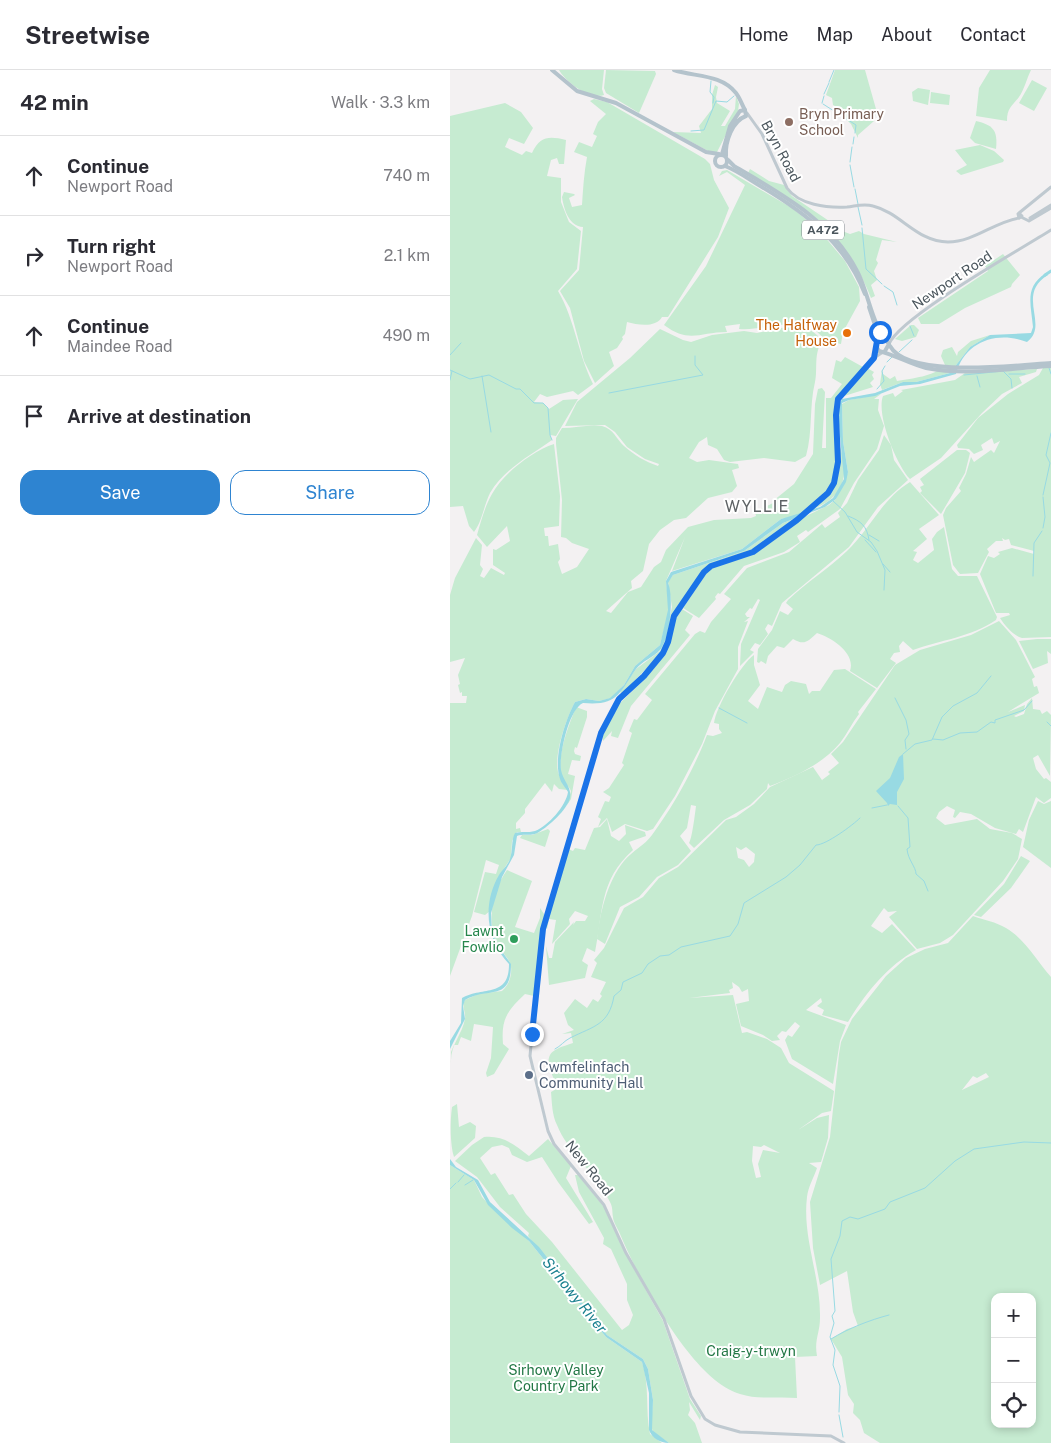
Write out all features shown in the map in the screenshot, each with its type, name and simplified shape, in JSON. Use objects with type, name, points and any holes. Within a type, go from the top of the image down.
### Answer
[{"type":"main road","points":[[552,70],[577,91],[610,101],[706,152],[715,160],[719,167],[725,166],[728,160],[722,155],[706,152]]},
{"type":"main road","points":[[674,70],[722,82],[736,94],[741,104],[743,114],[731,131],[722,155],[715,160]]},
{"type":"main road","name":"Bryn Road","points":[[743,114],[752,119],[762,134],[787,188],[795,196],[804,200],[830,206],[876,206],[905,222],[924,237],[937,241],[968,239],[985,229],[1020,216]]},
{"type":"main road","name":"A472","points":[[728,160],[734,166],[803,208],[832,235],[858,271],[885,338]]},
{"type":"main road","name":"A472","points":[[725,166],[800,210],[832,239],[861,284],[877,333],[877,341]]},
{"type":"main road","points":[[1020,216],[1024,209],[1051,187]]},
{"type":"main road","points":[[1020,216],[1051,207]]},
{"type":"main road","name":"Newport Road","points":[[889,345],[894,336],[956,289],[1051,230]]},
{"type":"main road","name":"Newport Road","points":[[885,338],[894,336]]},
{"type":"main road","points":[[874,358],[877,341],[885,338],[894,354]]},
{"type":"main road","points":[[874,358],[884,352],[889,345]]},
{"type":"main road","points":[[877,348],[884,352],[932,366],[973,369],[1051,364]]},
{"type":"main road","name":"New Road","points":[[844,1443],[838,1439],[820,1435],[740,1432],[715,1425],[705,1419],[691,1396],[664,1319],[626,1253],[604,1205],[551,1139],[530,1060],[541,939],[601,733],[615,704],[644,676],[663,653],[668,642],[674,616],[704,572],[711,566],[753,552],[813,508],[828,493],[836,475],[838,456],[836,415],[838,399],[874,358]]},
{"type":"green space","points":[[559,70],[604,70],[602,89],[604,95],[592,95],[578,89]]},
{"type":"green space","points":[[606,70],[655,71],[656,74],[639,113],[606,93],[604,88]]},
{"type":"green space","points":[[835,70],[865,70],[876,109],[874,121],[858,135],[858,138],[851,124],[841,114],[843,110],[833,105],[832,98],[826,95]]},
{"type":"green space","points":[[990,70],[1031,70],[1021,94],[1009,110],[1007,121],[976,116],[979,88]]},
{"type":"green space","points":[[1032,80],[1047,88],[1034,111],[1019,103]]},
{"type":"green space","points":[[715,85],[718,87],[717,103],[730,111],[721,126],[725,126],[735,109],[736,96],[739,104],[738,111],[717,152],[710,152],[673,132],[701,133],[699,126],[712,109],[712,95]]},
{"type":"green space","points":[[918,88],[930,90],[928,105],[913,101],[912,92]]},
{"type":"green space","points":[[931,92],[950,95],[949,105],[930,103]]},
{"type":"green space","points":[[594,99],[607,102],[705,159],[710,164],[714,180],[729,208],[718,237],[668,317],[662,317],[656,323],[651,324],[641,325],[627,322],[623,339],[617,348],[609,352],[614,366],[595,383],[584,361],[570,308],[560,291],[579,270],[583,227],[574,224],[568,216],[562,197],[564,192],[574,194],[569,198],[572,207],[582,205],[587,157],[574,152],[579,142],[592,147],[597,136],[593,134],[598,122],[606,114],[590,101]]},
{"type":"green space","points":[[505,103],[521,112],[533,128],[524,144],[509,138],[505,147],[522,155],[526,151],[532,153],[542,140],[555,138],[566,140],[564,164],[559,164],[557,158],[551,160],[547,176],[561,178],[561,202],[569,222],[581,231],[577,269],[558,291],[569,314],[593,384],[578,395],[573,391],[547,397],[540,394],[534,402],[543,403],[549,409],[563,400],[578,399],[556,436],[550,435],[552,440],[518,463],[496,484],[490,493],[474,532],[469,526],[463,506],[450,507],[450,116]]},
{"type":"green space","points":[[976,121],[987,124],[993,129],[996,137],[996,149],[975,143],[970,138]]},
{"type":"green space","points":[[980,145],[994,151],[1004,160],[1003,162],[961,175],[956,171],[967,165],[955,150]]},
{"type":"green space","points":[[750,169],[769,181],[784,185],[792,196],[838,227],[837,229],[850,234],[859,231],[897,242],[882,240],[876,260],[878,263],[874,271],[877,280],[871,285],[875,296],[871,298],[861,276],[836,239],[805,211],[748,173]]},
{"type":"green space","points":[[727,170],[792,208],[819,230],[845,261],[859,287],[860,301],[843,332],[841,344],[829,341],[812,328],[792,324],[739,329],[740,324],[725,326],[727,332],[695,336],[681,334],[664,325],[706,266],[745,185],[727,172],[719,176],[722,171]]},
{"type":"green space","points":[[1003,254],[1020,275],[1011,287],[965,308],[939,324],[921,324],[918,318],[988,271],[985,266]]},
{"type":"green space","points":[[911,325],[914,325],[919,330],[916,337],[902,341],[895,339]]},
{"type":"green space","points":[[795,327],[812,331],[823,340],[817,356],[810,437],[806,456],[795,462],[764,458],[730,462],[724,460],[717,449],[708,445],[707,437],[699,442],[689,458],[697,462],[709,460],[738,464],[739,468],[732,470],[737,486],[732,492],[708,498],[686,518],[674,520],[660,530],[649,544],[643,571],[631,581],[632,588],[606,611],[611,613],[628,592],[641,587],[654,567],[661,562],[666,550],[688,527],[714,520],[751,518],[756,516],[755,512],[773,503],[775,505],[773,501],[794,484],[813,454],[815,404],[818,389],[822,388],[825,392],[822,448],[826,448],[826,398],[831,398],[842,384],[832,378],[836,360],[841,362],[845,357],[863,367],[837,397],[834,415],[837,460],[835,474],[827,492],[800,515],[781,519],[742,549],[672,571],[685,537],[666,581],[669,610],[660,645],[635,666],[624,685],[611,698],[599,701],[586,699],[575,702],[559,746],[557,765],[561,779],[568,790],[559,789],[554,784],[552,792],[545,783],[525,809],[525,813],[516,823],[516,829],[520,828],[521,832],[517,832],[512,841],[511,858],[499,876],[490,911],[485,915],[474,912],[485,872],[496,874],[499,865],[486,860],[472,916],[450,976],[450,703],[466,703],[467,696],[462,696],[458,685],[460,684],[458,675],[465,658],[450,662],[450,595],[455,578],[476,538],[482,545],[480,565],[483,569],[480,576],[484,578],[491,568],[504,575],[505,573],[493,565],[493,549],[496,550],[510,541],[507,526],[487,547],[477,535],[490,499],[497,486],[519,464],[545,447],[554,444],[560,496],[559,526],[544,528],[545,536],[548,536],[549,546],[558,544],[560,559],[558,562],[562,574],[577,567],[589,549],[561,537],[562,500],[556,438],[562,428],[589,425],[565,426],[577,402],[630,358],[660,329],[691,342],[712,335],[744,331],[757,333],[779,328]],"holes":[[[595,425],[605,425],[615,432],[627,447],[645,459],[659,464],[658,466],[636,455],[624,446],[606,427]]]},
{"type":"green space","points":[[990,335],[970,347],[950,373],[916,382],[903,382],[882,390],[880,384],[882,370],[883,374],[890,379],[895,376],[897,381],[929,375],[945,365],[941,356],[943,350],[952,347],[957,356],[958,352],[971,341]]},
{"type":"green space","points":[[867,368],[874,372],[872,375],[874,379],[870,383],[873,387],[841,397]]},
{"type":"green space","points":[[1043,368],[1051,368],[1051,637],[1022,638],[1010,630],[1000,618],[1010,615],[1009,613],[996,613],[980,574],[988,556],[994,558],[1000,554],[998,552],[1012,548],[1034,554],[1034,551],[1011,545],[1009,539],[1005,540],[1002,538],[1003,541],[996,541],[987,549],[989,552],[978,573],[960,574],[953,565],[943,515],[946,508],[961,491],[959,488],[971,457],[974,462],[991,450],[994,453],[1000,441],[994,444],[992,438],[981,445],[983,450],[974,454],[969,449],[958,448],[957,445],[978,418],[1008,394],[1039,375]]},
{"type":"green space","points":[[1037,369],[1036,372],[1019,377],[1022,383],[1002,394],[941,458],[910,479],[893,451],[889,439],[882,414],[883,396],[893,393],[895,397],[903,391],[901,390],[955,380],[965,373]]},
{"type":"green space","points":[[881,394],[874,399],[879,399],[878,410],[884,426],[877,449],[854,483],[840,509],[808,532],[806,530],[797,536],[800,542],[784,552],[744,566],[720,594],[718,593],[715,597],[716,599],[699,618],[683,608],[710,568],[759,551],[804,517],[829,505],[836,499],[848,472],[843,441],[842,404],[849,400]]},
{"type":"green space","points":[[884,435],[891,445],[894,460],[908,480],[878,507],[849,547],[782,603],[772,626],[768,624],[765,629],[768,634],[760,645],[755,643],[750,650],[754,652],[740,666],[741,644],[760,600],[758,599],[752,609],[750,608],[745,614],[747,617],[750,617],[744,622],[748,621],[738,647],[738,669],[715,711],[702,744],[675,796],[653,829],[647,831],[625,824],[612,832],[607,818],[598,827],[601,819],[598,817],[605,801],[609,802],[611,797],[603,792],[609,788],[624,765],[622,763],[632,733],[629,731],[634,719],[637,720],[652,700],[645,694],[695,634],[700,631],[705,633],[711,622],[731,599],[724,594],[747,568],[789,552],[822,524],[825,528],[840,517],[838,513],[847,503],[858,480],[879,450]]},
{"type":"green space","points":[[840,447],[844,467],[842,485],[831,499],[813,509],[832,489],[837,475]]},
{"type":"green space","points":[[957,450],[966,450],[970,453],[965,473],[941,514],[920,493],[922,491],[920,487],[924,485],[920,479]]},
{"type":"green space","points":[[910,482],[939,515],[919,529],[927,539],[913,551],[917,552],[913,560],[918,563],[934,550],[932,539],[944,527],[952,569],[958,576],[977,576],[997,617],[996,620],[966,634],[913,650],[903,641],[899,646],[900,652],[894,653],[890,659],[896,663],[877,688],[850,671],[851,664],[849,658],[836,642],[817,633],[806,642],[793,639],[784,648],[777,646],[768,656],[766,664],[761,661],[757,662],[758,649],[772,630],[780,611],[788,615],[793,609],[786,603],[788,600],[847,551],[892,497]]},
{"type":"green space","points":[[794,519],[752,551],[721,560],[706,569],[674,616],[666,643],[659,655],[622,694],[620,692],[636,669],[660,651],[664,643],[672,607],[668,582],[673,575],[744,551],[783,523]]},
{"type":"green space","points":[[682,609],[693,616],[685,630],[690,635],[631,706],[618,738],[611,736],[612,731],[603,741],[602,735],[615,708],[648,676],[665,654],[676,618]]},
{"type":"green space","name":"Craig-y-trwyn","points":[[999,621],[1016,640],[1035,677],[1032,679],[1034,687],[1037,686],[1039,693],[1008,712],[1025,705],[1024,711],[1014,716],[1024,714],[1027,704],[1032,698],[1033,709],[1040,710],[1042,714],[1047,711],[1051,715],[1050,776],[1038,755],[1033,758],[1036,769],[1044,779],[1046,778],[1051,782],[1051,798],[1044,803],[1036,797],[1023,832],[1019,829],[1016,834],[995,828],[971,814],[960,812],[955,818],[953,817],[955,810],[947,806],[939,812],[936,818],[945,825],[977,819],[990,829],[1012,833],[1022,839],[1018,859],[1003,881],[953,935],[940,943],[917,949],[889,917],[897,911],[888,912],[884,908],[871,926],[882,933],[892,924],[916,950],[886,972],[862,1001],[848,1022],[822,1015],[824,1010],[817,1006],[822,1002],[821,998],[806,1010],[846,1025],[840,1041],[833,1084],[792,1059],[785,1040],[788,1035],[792,1037],[800,1026],[795,1022],[786,1032],[782,1031],[777,1036],[780,1040],[772,1041],[741,1026],[736,1004],[749,1001],[748,989],[742,992],[732,982],[733,988],[729,990],[730,993],[689,998],[733,995],[742,1033],[747,1032],[767,1039],[781,1048],[789,1063],[834,1091],[831,1111],[822,1113],[798,1130],[817,1118],[829,1115],[828,1138],[821,1162],[809,1163],[817,1168],[808,1193],[806,1212],[809,1242],[820,1303],[820,1323],[816,1345],[817,1356],[795,1357],[797,1398],[761,1397],[740,1394],[722,1385],[704,1369],[669,1326],[654,1301],[613,1219],[610,1202],[598,1182],[568,1144],[555,1121],[551,1092],[558,1088],[549,1067],[549,1057],[557,1049],[573,1043],[571,1033],[562,1034],[574,1030],[568,1025],[564,1013],[575,999],[587,1008],[593,999],[598,1002],[602,996],[600,994],[606,982],[591,977],[597,963],[594,960],[604,948],[624,908],[643,897],[659,878],[678,867],[726,820],[736,817],[754,804],[770,787],[813,767],[824,783],[822,780],[830,774],[828,772],[839,763],[831,754],[843,742],[895,665],[920,650],[971,635]],"holes":[[[736,847],[741,850],[746,847],[755,854],[754,862],[749,867],[744,860],[738,858]],[[764,1145],[780,1153],[763,1150],[758,1164],[761,1177],[756,1178],[752,1161],[753,1146],[761,1147]]]},
{"type":"green space","points":[[1051,639],[1051,654],[1047,651],[1048,663],[1033,669],[1019,641]]},
{"type":"green space","points":[[754,655],[754,665],[760,685],[748,701],[758,709],[767,687],[782,692],[785,685],[791,681],[806,684],[809,694],[812,691],[820,691],[834,670],[845,669],[876,689],[858,712],[859,714],[845,736],[833,751],[798,774],[770,786],[768,783],[767,789],[750,805],[724,820],[694,848],[689,843],[696,806],[691,805],[687,828],[680,836],[691,851],[678,865],[657,877],[639,897],[620,907],[605,944],[597,939],[602,908],[613,878],[627,857],[649,839],[668,812],[690,774],[707,735],[713,736],[722,733],[719,729],[719,724],[714,723],[719,707],[736,676]]},
{"type":"green space","points":[[576,707],[587,711],[587,717],[577,748],[575,747],[574,751],[575,754],[581,756],[580,761],[572,760],[568,774],[575,776],[571,799],[567,805],[571,791],[562,778],[561,761],[564,742]]},
{"type":"green space","points":[[1038,801],[1044,804],[1051,801],[1051,868],[1023,847],[1029,820]]},
{"type":"green space","points":[[607,819],[611,836],[619,841],[626,834],[625,825],[645,832],[646,836],[629,842],[633,850],[622,861],[608,885],[595,952],[587,948],[582,961],[588,965],[585,978],[549,985],[546,946],[549,958],[552,958],[555,942],[574,922],[573,925],[576,921],[585,921],[588,916],[575,911],[569,919],[570,924],[552,944],[556,920],[549,919],[547,929],[545,927],[568,849],[573,851],[575,848],[585,850],[594,828],[600,827]]},
{"type":"green space","points":[[548,829],[550,831],[545,847],[520,838],[522,835],[532,835]]},
{"type":"green space","points":[[1021,856],[1030,861],[1011,888],[981,917],[974,915],[1004,884]]},
{"type":"green space","points":[[507,870],[532,881],[515,927],[534,933],[540,918],[540,908],[544,914],[534,996],[525,994],[506,1016],[503,1028],[503,1044],[509,1049],[494,1074],[487,1077],[486,1073],[491,1058],[493,1027],[474,1024],[471,1041],[461,1037],[458,1045],[454,1045],[465,1019],[463,1005],[465,1000],[478,994],[502,991],[510,980],[511,964],[495,938],[492,918],[492,908],[497,888]]},
{"type":"green space","points":[[973,916],[1006,928],[1013,933],[1051,977],[1051,1443],[880,1443],[864,1433],[860,1420],[853,1413],[854,1404],[848,1395],[842,1357],[831,1339],[847,1329],[858,1326],[853,1312],[847,1271],[820,1285],[813,1248],[810,1202],[830,1137],[841,1042],[852,1019],[886,976],[906,958],[925,949],[948,943]],"holes":[[[986,1073],[989,1077],[962,1090],[973,1076],[977,1078]]]},
{"type":"green space","points":[[457,1104],[459,1127],[470,1122],[476,1126],[475,1138],[454,1157],[451,1140],[451,1119],[452,1107]]},
{"type":"green space","points":[[484,1137],[503,1139],[529,1156],[548,1139],[571,1166],[566,1178],[593,1222],[589,1224],[542,1157],[527,1162],[512,1155],[509,1148],[502,1145],[492,1147],[480,1158],[491,1175],[495,1173],[509,1195],[513,1194],[526,1214],[552,1242],[622,1330],[629,1325],[633,1315],[627,1300],[627,1284],[611,1249],[603,1244],[604,1238],[579,1192],[575,1175],[578,1175],[604,1207],[622,1247],[663,1321],[690,1399],[701,1416],[700,1420],[689,1402],[690,1410],[688,1415],[695,1423],[702,1443],[669,1443],[653,1432],[651,1426],[653,1400],[648,1369],[643,1359],[607,1335],[528,1236],[529,1233],[500,1207],[477,1177],[455,1161]]},
{"type":"green space","name":"Sirhowy Valley Country Park","points":[[450,1165],[474,1180],[482,1197],[529,1241],[606,1337],[642,1362],[646,1380],[650,1434],[662,1443],[450,1443]]},
{"type":"water","points":[[1046,273],[1048,275],[1039,283],[1034,292],[1035,327],[1033,335],[1027,342],[1004,337],[993,338],[974,347],[966,354],[956,374],[920,384],[900,386],[875,396],[842,403],[843,441],[848,472],[846,482],[836,499],[825,507],[783,523],[744,551],[673,575],[668,583],[671,598],[669,627],[660,650],[636,669],[621,692],[616,696],[603,702],[583,703],[573,714],[563,743],[561,763],[562,774],[570,791],[568,803],[548,826],[539,832],[517,836],[514,855],[502,877],[491,913],[492,932],[498,946],[511,964],[510,976],[503,989],[465,1000],[463,1006],[465,1019],[450,1049],[450,1041],[461,1023],[462,998],[470,994],[500,987],[508,975],[509,964],[495,944],[491,933],[489,921],[490,898],[499,875],[510,859],[515,833],[532,832],[545,825],[556,815],[567,797],[568,792],[561,782],[558,771],[558,761],[561,740],[571,710],[575,702],[586,699],[599,701],[610,698],[624,685],[635,666],[660,645],[668,610],[666,581],[671,572],[742,549],[781,519],[820,507],[833,498],[844,479],[838,415],[838,407],[842,399],[875,393],[903,382],[916,382],[950,373],[970,347],[990,335],[1031,333],[1033,327],[1030,297],[1034,284]]},
{"type":"water","points":[[903,754],[904,779],[897,792],[897,805],[890,804],[888,806],[876,791],[890,778],[899,757]]},
{"type":"water","points":[[450,1159],[456,1167],[478,1180],[490,1202],[539,1247],[607,1335],[643,1359],[648,1369],[653,1400],[652,1430],[669,1443],[657,1440],[649,1430],[649,1393],[642,1362],[606,1337],[529,1241],[488,1205],[474,1180],[450,1165]]},
{"type":"waterway","points":[[829,82],[834,70]]},
{"type":"waterway","points":[[711,81],[710,92],[714,97],[713,103]]},
{"type":"waterway","points":[[824,94],[829,83]]},
{"type":"waterway","points":[[691,131],[704,130],[716,101],[727,102],[734,96]]},
{"type":"waterway","points":[[822,103],[824,96]]},
{"type":"waterway","points":[[823,104],[856,125],[855,133]]},
{"type":"waterway","points":[[853,144],[854,137]]},
{"type":"waterway","points":[[850,162],[852,147]]},
{"type":"waterway","points":[[850,165],[854,187]]},
{"type":"waterway","points":[[855,189],[858,204]]},
{"type":"waterway","points":[[858,207],[862,225]]},
{"type":"waterway","points":[[862,228],[866,269],[882,284]]},
{"type":"waterway","name":"Sirhowy River","points":[[1045,275],[1051,271]]},
{"type":"waterway","points":[[884,286],[893,292],[897,305]]},
{"type":"waterway","points":[[910,326],[914,336]]},
{"type":"waterway","points":[[899,352],[912,340]]},
{"type":"waterway","points":[[450,355],[461,343]]},
{"type":"waterway","points":[[609,393],[703,375],[695,365],[695,356]]},
{"type":"waterway","points":[[887,362],[892,357]]},
{"type":"waterway","points":[[877,389],[884,381],[882,371],[885,366]]},
{"type":"waterway","points":[[1049,368],[1051,374]]},
{"type":"waterway","points":[[450,370],[470,379],[489,375],[516,389],[520,389],[534,403],[543,403],[548,408],[552,440]]},
{"type":"waterway","points":[[450,380],[452,371]]},
{"type":"waterway","points":[[964,375],[1003,371],[1011,379],[1012,388]]},
{"type":"waterway","points":[[1009,374],[1025,374]]},
{"type":"waterway","points":[[482,376],[491,432]]},
{"type":"waterway","points":[[977,376],[980,387]]},
{"type":"waterway","points":[[1043,495],[1050,463],[1046,455],[1051,433]]},
{"type":"waterway","points":[[1043,497],[1045,517],[1043,528]]},
{"type":"waterway","points":[[833,501],[845,512],[857,532],[871,542],[877,551],[885,570],[884,590]]},
{"type":"waterway","points":[[848,516],[863,525],[869,540]]},
{"type":"waterway","points":[[1033,576],[1034,543],[1042,531]]},
{"type":"waterway","points":[[869,535],[879,541]]},
{"type":"waterway","points":[[865,540],[876,552]]},
{"type":"waterway","points":[[883,564],[890,572]]},
{"type":"waterway","points":[[903,754],[915,744],[932,740],[942,717],[953,706],[977,693],[991,676]]},
{"type":"waterway","points":[[895,698],[906,720],[909,734],[905,740],[906,749]]},
{"type":"waterway","points":[[933,739],[943,740],[960,733],[977,732],[991,722],[995,723],[995,720],[1024,710],[1032,701]]},
{"type":"waterway","points":[[719,708],[747,723]]},
{"type":"waterway","points":[[1047,722],[1051,726]]},
{"type":"waterway","points":[[872,808],[887,805]]},
{"type":"waterway","points":[[898,806],[908,818],[910,847],[907,849],[909,857],[916,874],[924,881],[928,891]]},
{"type":"waterway","points":[[555,1049],[568,1039],[593,1027],[604,1019],[612,1006],[614,996],[621,990],[623,982],[642,973],[648,964],[660,956],[669,955],[681,947],[730,936],[738,924],[744,903],[786,877],[800,865],[816,845],[846,830],[860,818]]},
{"type":"waterway","points":[[839,1412],[840,1386],[833,1365],[835,1350],[830,1337],[834,1323],[832,1316],[835,1311],[831,1259],[840,1236],[842,1221],[850,1217],[858,1219],[885,1209],[890,1202],[925,1188],[955,1161],[974,1149],[1024,1142],[1051,1143]]},
{"type":"waterway","points":[[458,1182],[464,1175]]},
{"type":"waterway","points":[[465,1185],[473,1180]]},
{"type":"waterway","points":[[450,1189],[456,1183]]},
{"type":"waterway","points":[[831,1339],[845,1331],[889,1315]]},
{"type":"waterway","points":[[839,1415],[843,1437]]},
{"type":"place","name":"Bryn Primary School","points":[[789,122]]},
{"type":"place","name":"The Halfway House","points":[[847,333]]},
{"type":"place","name":"Lawnt Fowlio","points":[[514,939]]},
{"type":"place","name":"Cwmfelinfach Community Hall","points":[[529,1075]]},
{"type":"district","name":"WYLLIE","points":[[757,506]]},
{"type":"route","points":[[532,1034],[543,929],[592,762],[608,717],[623,694],[644,676],[663,653],[668,642],[674,616],[704,572],[711,566],[753,552],[797,520],[818,503],[831,489],[838,462],[836,405],[842,393],[874,358],[877,341],[884,338],[880,332]]}]
